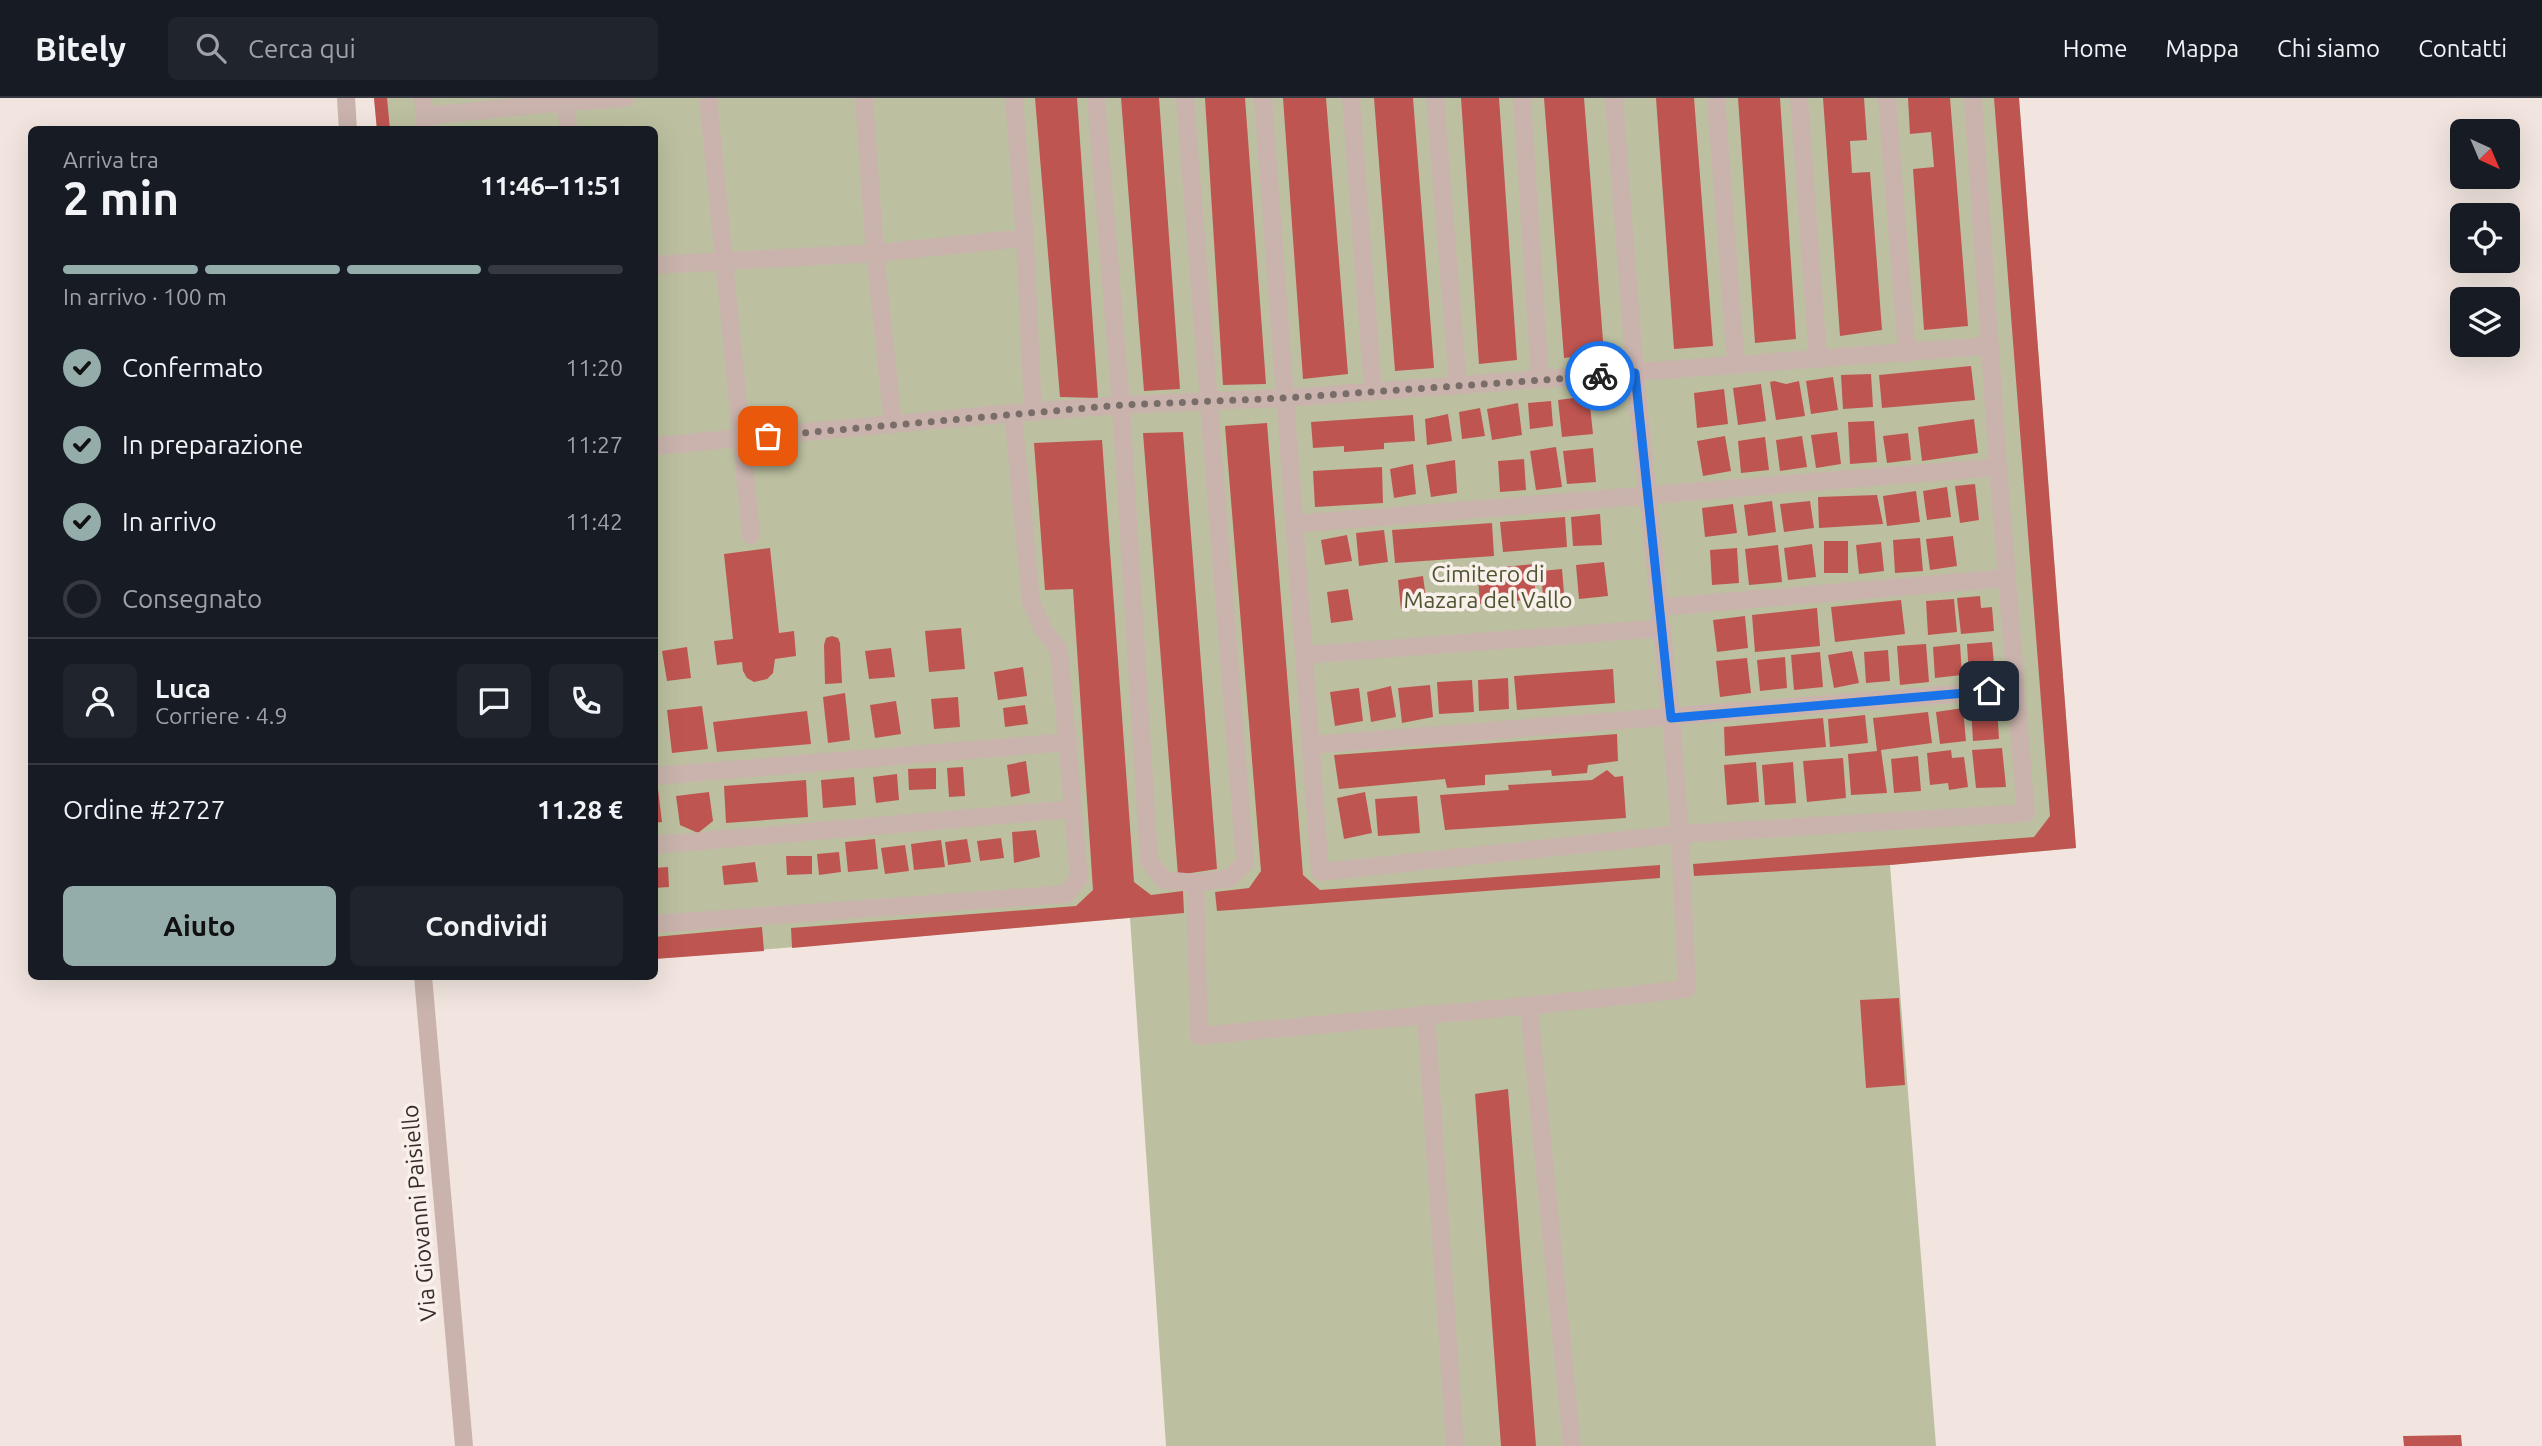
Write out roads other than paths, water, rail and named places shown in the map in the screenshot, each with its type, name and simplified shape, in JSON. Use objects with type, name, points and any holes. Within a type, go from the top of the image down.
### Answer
[{"type":"street","points":[[346,98],[348,126]]},
{"type":"street","points":[[423,98],[425,123],[566,100],[625,98]]},
{"type":"street","points":[[708,98],[751,535]]},
{"type":"street","points":[[864,98],[875,253],[893,424]]},
{"type":"street","points":[[1014,98],[1025,238],[1033,412]]},
{"type":"street","points":[[1096,98],[1121,405],[1149,861],[1164,880],[1195,883],[1230,878],[1244,863],[1185,98]]},
{"type":"street","points":[[1263,98],[1320,872],[1680,834],[2026,813],[1989,346],[1973,98]]},
{"type":"street","points":[[1351,98],[1373,391]]},
{"type":"street","points":[[1435,98],[1458,385]]},
{"type":"street","points":[[1521,98],[1541,379]]},
{"type":"street","points":[[1195,883],[1199,1036],[1529,1007],[1686,989],[1680,834],[1671,718],[1635,373],[1614,98]]},
{"type":"street","points":[[1716,98],[1736,366]]},
{"type":"street","points":[[1799,98],[1818,359]]},
{"type":"street","points":[[1887,98],[1907,353]]},
{"type":"street","points":[[566,100],[568,126]]},
{"type":"street","points":[[658,265],[875,253],[1025,238]]},
{"type":"street","points":[[658,446],[1013,413],[1285,398],[1989,346]]},
{"type":"street","points":[[658,923],[1067,894],[1080,878],[1059,650],[1043,629],[1031,602],[1013,413]]},
{"type":"street","points":[[1294,524],[1998,467]]},
{"type":"street","points":[[1661,607],[2007,578]]},
{"type":"street","points":[[1304,656],[1663,628]]},
{"type":"street","points":[[1311,745],[2016,689]]},
{"type":"street","points":[[658,776],[1068,742]]},
{"type":"street","points":[[658,845],[1073,808]]},
{"type":"street","name":"Via Giovanni Paisiello","points":[[423,980],[464,1446]]},
{"type":"street","points":[[1529,1007],[1572,1446]]},
{"type":"street","points":[[1426,1014],[1455,1446]]},
{"type":"park label","name":"Cimitero di Mazara del Vallo","points":[[1488,587]]}]
